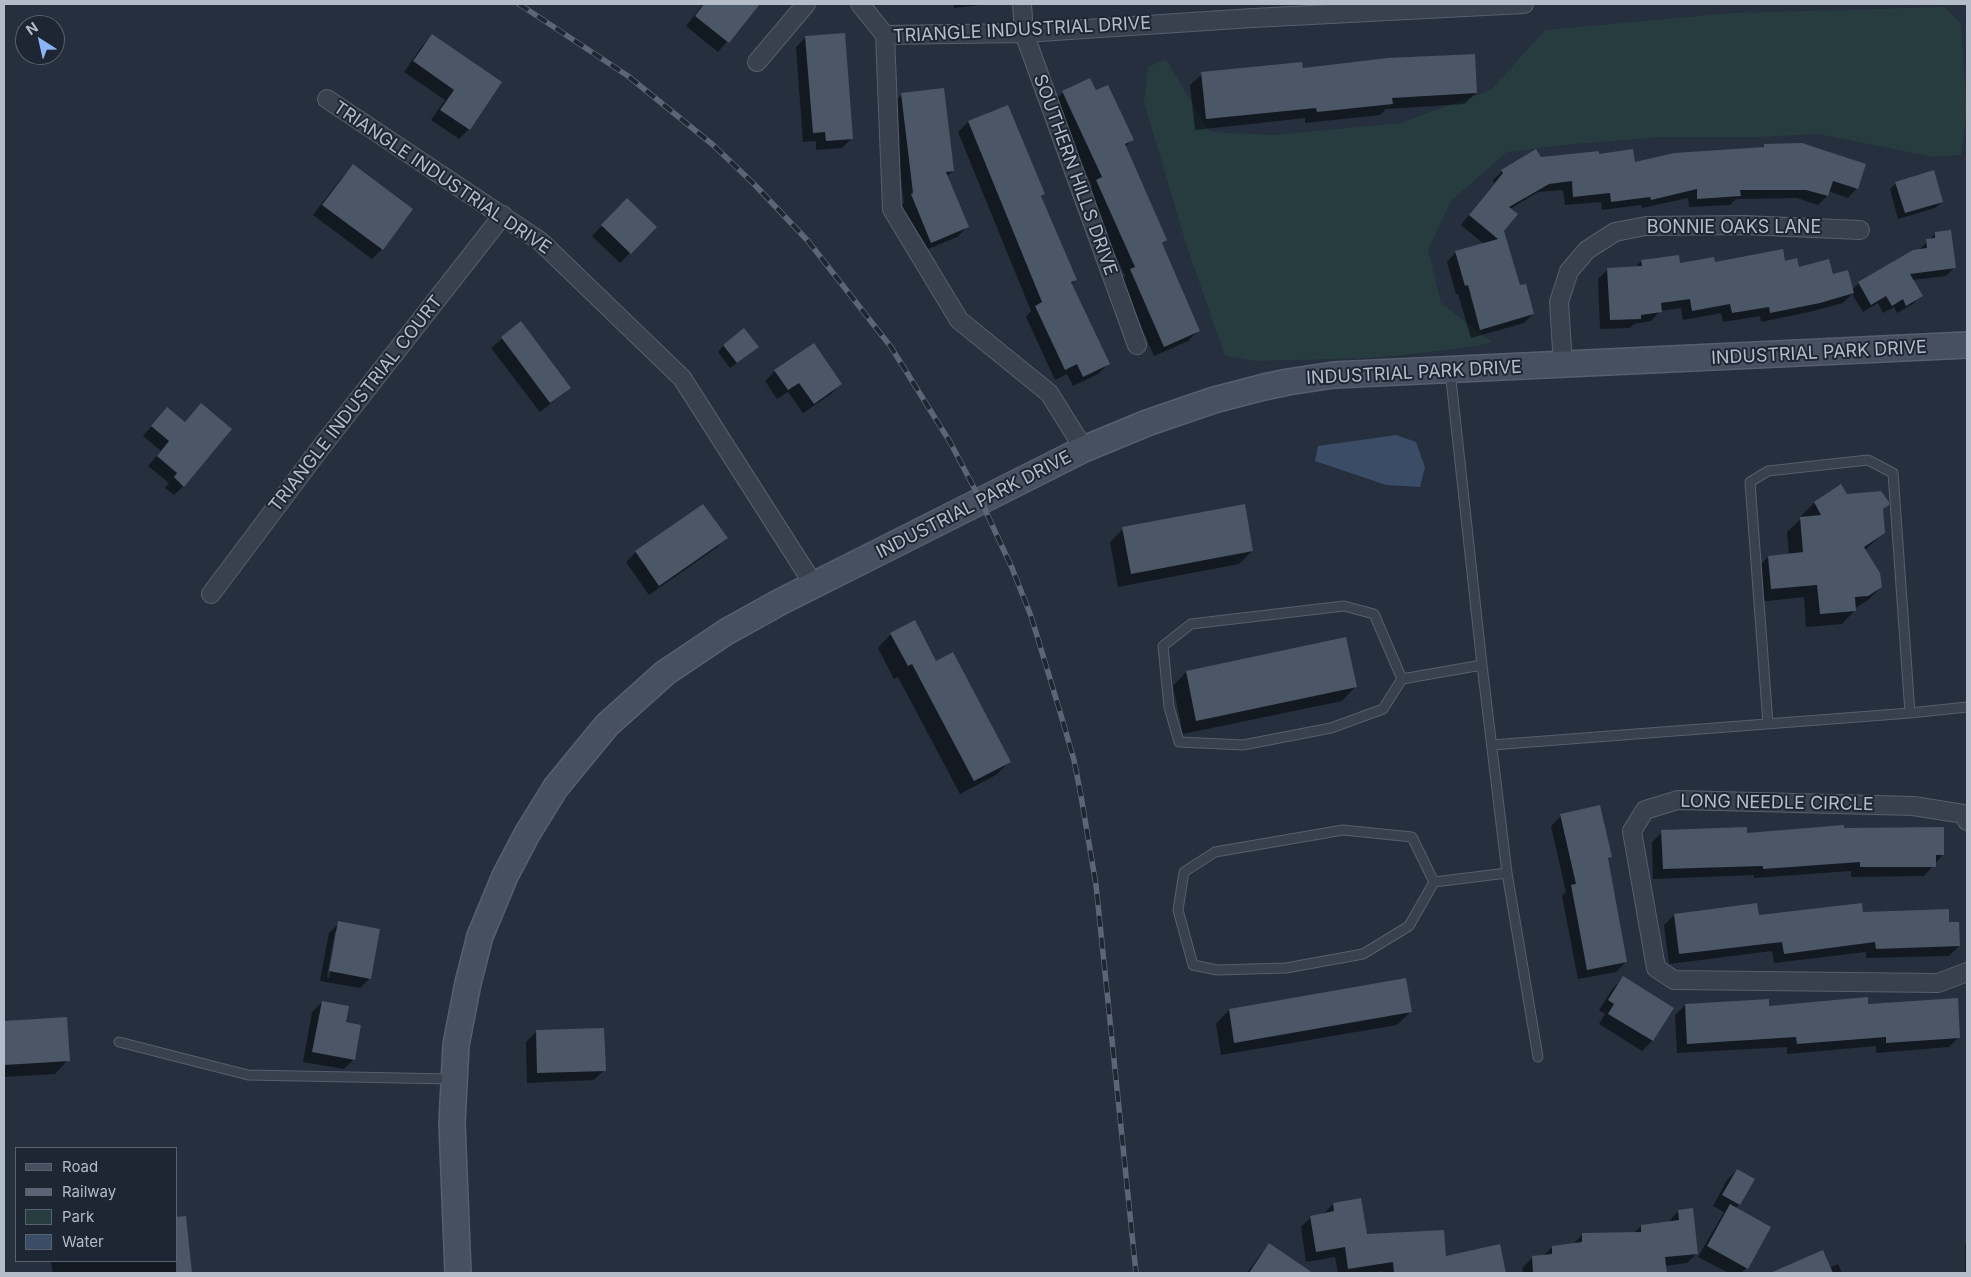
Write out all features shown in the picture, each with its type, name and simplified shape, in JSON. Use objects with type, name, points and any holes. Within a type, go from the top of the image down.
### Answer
[{"type":"street","points":[[758,62],[806,4]]},
{"type":"street","points":[[860,4],[884,36]]},
{"type":"street","name":"SOUTHERN HILLS DRIVE","points":[[1022,4],[1024,33],[1137,345]]},
{"type":"street","name":"TRIANGLE INDUSTRIAL DRIVE","points":[[1084,449],[1049,393],[959,320],[892,209],[884,36],[1024,33],[1252,11],[1524,4]]},
{"type":"street","name":"TRIANGLE INDUSTRIAL DRIVE","points":[[327,99],[540,241],[682,378],[814,585]]},
{"type":"street","name":"TRIANGLE INDUSTRIAL COURT","points":[[210,594],[322,446],[503,215]]},
{"type":"street","name":"BONNIE OAKS LANE","points":[[1563,365],[1559,302],[1569,271],[1587,250],[1615,232],[1646,226],[1723,225],[1860,230]]},
{"type":"street","name":"INDUSTRIAL PARK DRIVE","points":[[458,1273],[452,1123],[456,1045],[468,983],[480,936],[505,876],[527,834],[556,787],[607,725],[665,673],[726,632],[814,585],[1084,449],[1147,423],[1206,403],[1288,382],[1334,375],[1967,345]]},
{"type":"street","name":"LONG NEEDLE CIRCLE","points":[[1967,821],[1964,814],[1913,806],[1678,800],[1645,810],[1632,830],[1656,968],[1674,980],[1938,983],[1967,972]]},
{"type":"lane","points":[[1450,370],[1507,874],[1538,1057]]},
{"type":"lane","points":[[1768,724],[1750,482],[1768,471],[1868,460],[1892,473],[1910,713]]},
{"type":"lane","points":[[1402,679],[1374,614],[1344,606],[1191,624],[1163,646],[1169,708],[1179,742],[1243,745],[1331,728],[1383,709],[1402,679],[1482,665]]},
{"type":"lane","points":[[1492,745],[1967,707]]},
{"type":"lane","points":[[1343,830],[1412,837],[1434,882],[1409,926],[1363,954],[1286,968],[1217,970],[1193,965],[1178,910],[1184,872],[1215,852],[1343,830]]},
{"type":"lane","points":[[1434,882],[1507,874]]},
{"type":"lane","points":[[119,1042],[248,1074],[455,1080]]},
{"type":"green space","points":[[1945,7],[1961,24],[1967,112],[1961,155],[1933,157],[1819,134],[1756,137],[1663,137],[1507,152],[1451,201],[1428,250],[1441,303],[1492,342],[1478,346],[1421,353],[1372,358],[1256,361],[1225,356],[1186,244],[1144,102],[1148,67],[1166,59],[1210,132],[1273,135],[1401,123],[1491,90],[1545,30],[1732,13]]},
{"type":"water","points":[[1396,435],[1416,442],[1425,467],[1420,487],[1386,485],[1315,461],[1318,446]]},
{"type":"building","points":[[704,4],[760,4],[729,43],[695,16]]},
{"type":"building","points":[[845,33],[853,139],[826,141],[825,132],[813,133],[805,36]]},
{"type":"building","points":[[432,34],[502,82],[470,130],[440,110],[454,90],[413,61]]},
{"type":"building","points":[[1475,54],[1477,93],[1392,98],[1393,104],[1317,112],[1316,108],[1206,119],[1201,72],[1302,62],[1303,68],[1388,58]]},
{"type":"building","points":[[1090,78],[1096,90],[1108,85],[1134,140],[1125,144],[1167,240],[1162,243],[1200,331],[1164,347],[1130,269],[1135,267],[1096,180],[1102,177],[1062,91]]},
{"type":"building","points":[[944,88],[954,171],[946,172],[969,227],[931,243],[911,194],[913,193],[901,93]]},
{"type":"building","points":[[1008,105],[1045,194],[1041,196],[1077,280],[1071,282],[1110,364],[1083,377],[1077,364],[1065,370],[1035,306],[1042,302],[968,121]]},
{"type":"building","points":[[1802,143],[1866,164],[1858,189],[1833,181],[1828,196],[1806,190],[1740,190],[1741,196],[1697,199],[1697,189],[1651,200],[1650,197],[1611,202],[1610,193],[1573,197],[1572,181],[1549,184],[1509,207],[1518,214],[1504,231],[1520,285],[1526,284],[1534,314],[1480,330],[1468,285],[1465,286],[1455,251],[1498,239],[1469,215],[1503,173],[1501,170],[1536,149],[1541,157],[1599,151],[1599,154],[1633,149],[1635,162],[1674,153],[1764,147],[1764,144]]},
{"type":"building","points":[[353,164],[413,209],[383,250],[322,205]]},
{"type":"building","points":[[1934,170],[1943,202],[1905,213],[1895,182]]},
{"type":"building","points":[[627,198],[657,227],[631,254],[601,225]]},
{"type":"building","points":[[1951,230],[1956,268],[1910,274],[1923,296],[1906,306],[1903,299],[1892,306],[1886,296],[1871,305],[1858,282],[1913,250],[1927,248],[1926,239],[1935,238],[1935,232]]},
{"type":"building","points":[[1783,249],[1785,261],[1797,258],[1799,267],[1829,259],[1833,274],[1848,270],[1854,293],[1820,303],[1770,313],[1769,307],[1732,313],[1730,304],[1692,311],[1690,299],[1661,303],[1662,312],[1641,315],[1641,319],[1610,320],[1607,268],[1642,266],[1641,260],[1679,255],[1680,263],[1714,257],[1715,262]]},
{"type":"building","points":[[521,321],[571,388],[550,403],[501,337]]},
{"type":"building","points":[[744,328],[759,347],[737,363],[723,345]]},
{"type":"building","points":[[814,343],[842,384],[814,404],[799,383],[788,390],[774,370]]},
{"type":"building","points":[[201,403],[232,429],[184,487],[174,477],[177,473],[157,456],[169,441],[151,426],[167,407],[185,422]]},
{"type":"building","points":[[1841,484],[1847,494],[1881,491],[1889,502],[1889,505],[1883,509],[1885,533],[1864,547],[1880,573],[1882,587],[1868,596],[1855,597],[1856,611],[1820,614],[1817,585],[1771,589],[1768,556],[1803,552],[1800,517],[1821,515],[1814,502]]},
{"type":"building","points":[[703,504],[728,538],[659,586],[635,551]]},
{"type":"building","points":[[1245,504],[1253,551],[1131,574],[1122,527]]},
{"type":"building","points":[[915,620],[936,661],[953,652],[1011,762],[974,781],[912,664],[908,666],[890,633]]},
{"type":"building","points":[[1346,637],[1357,687],[1196,721],[1186,671]]},
{"type":"building","points":[[1600,805],[1612,857],[1608,858],[1627,962],[1587,970],[1571,885],[1576,884],[1560,814]]},
{"type":"building","points":[[1844,825],[1844,828],[1944,827],[1944,855],[1936,855],[1936,867],[1860,867],[1860,862],[1763,869],[1763,866],[1663,869],[1661,830],[1747,827],[1747,833]]},
{"type":"building","points":[[1757,903],[1759,915],[1862,903],[1863,912],[1949,909],[1949,922],[1959,922],[1960,946],[1876,949],[1875,942],[1784,954],[1782,942],[1679,954],[1674,914]]},
{"type":"building","points":[[338,921],[380,929],[371,979],[329,971]]},
{"type":"building","points":[[1623,976],[1674,1008],[1653,1041],[1608,1014],[1614,1004],[1608,1000]]},
{"type":"building","points":[[1406,978],[1412,1012],[1234,1043],[1229,1009]]},
{"type":"building","points":[[1868,997],[1868,1004],[1958,998],[1960,1038],[1886,1043],[1886,1037],[1797,1044],[1796,1037],[1687,1044],[1685,1004],[1769,999],[1769,1006]]},
{"type":"building","points":[[322,1001],[349,1006],[346,1022],[361,1025],[355,1060],[312,1052]]},
{"type":"building","points":[[67,1017],[70,1061],[4,1065],[4,1021]]},
{"type":"building","points":[[604,1028],[606,1071],[537,1073],[536,1030]]},
{"type":"building","points":[[1737,1169],[1755,1179],[1740,1205],[1722,1195]]},
{"type":"building","points":[[1361,1198],[1367,1234],[1444,1230],[1446,1256],[1500,1244],[1506,1273],[1394,1273],[1393,1262],[1348,1269],[1345,1247],[1316,1252],[1310,1216],[1334,1211],[1333,1203]]},
{"type":"building","points":[[1730,1204],[1771,1227],[1748,1269],[1707,1246]]},
{"type":"building","points":[[1693,1208],[1698,1254],[1665,1257],[1667,1273],[1533,1273],[1532,1256],[1552,1254],[1552,1246],[1582,1242],[1582,1233],[1641,1232],[1641,1225],[1679,1220],[1678,1210]]},
{"type":"building","points":[[186,1216],[192,1273],[176,1273],[176,1262],[178,1262],[178,1217]]},
{"type":"building","points":[[1269,1243],[1313,1273],[1249,1273]]},
{"type":"building","points":[[1823,1250],[1833,1273],[1770,1273]]},
{"type":"railway","points":[[519,4],[628,76],[712,144],[753,183],[808,241],[891,347],[950,442],[981,501],[1012,568],[1031,616],[1074,760],[1096,885],[1136,1273]]}]
